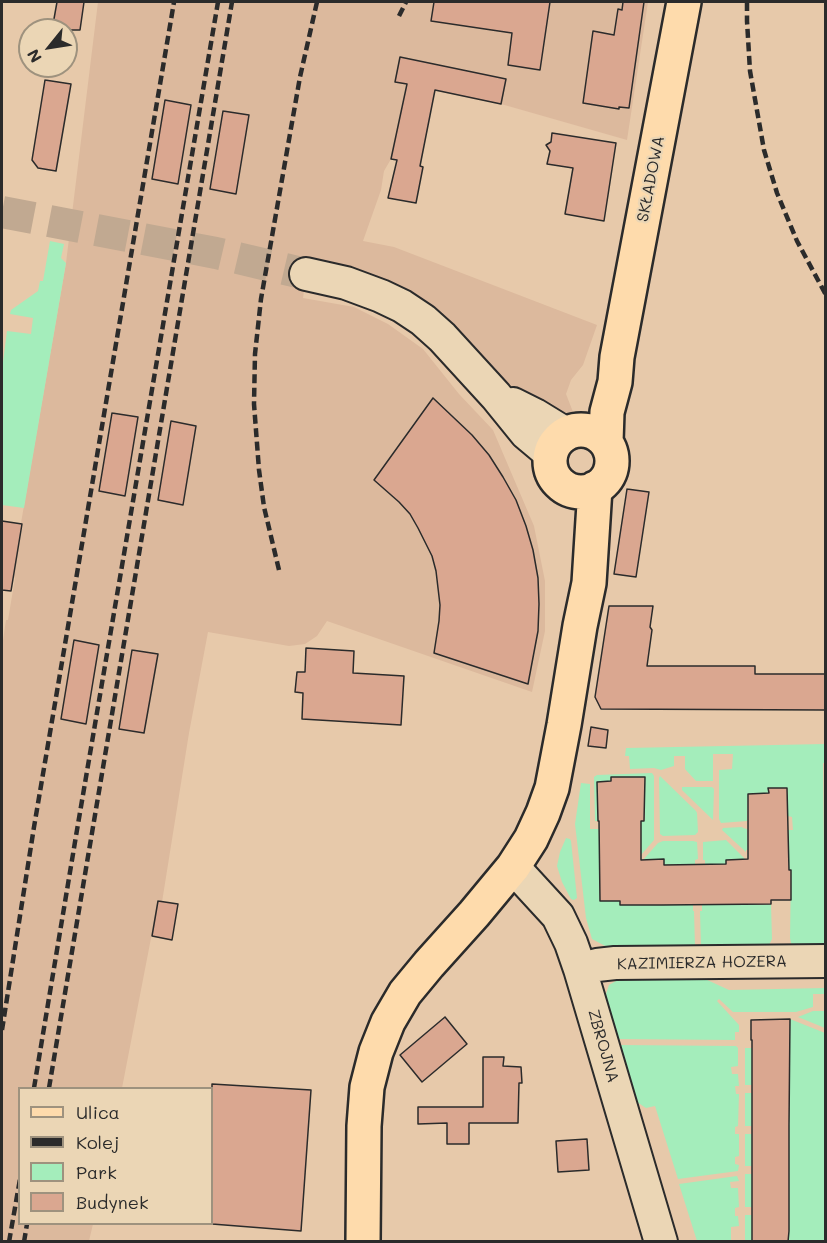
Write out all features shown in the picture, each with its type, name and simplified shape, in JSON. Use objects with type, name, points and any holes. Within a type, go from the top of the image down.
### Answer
[{"type":"main road","name":"SKŁADOWA","points":[[576,440],[603,377],[617,357],[684,2]]},
{"type":"main road","points":[[576,440],[611,452],[613,465],[606,479],[584,490],[564,487],[552,472],[550,463],[576,440]]},
{"type":"main road","points":[[363,1242],[364,1126],[367,1088],[376,1052],[388,1022],[405,993],[513,867],[531,839],[552,788],[589,583],[584,490]]},
{"type":"street","points":[[306,274],[346,283],[402,306],[442,337],[496,396],[535,415],[576,440]]},
{"type":"street","name":"ZBROJNA","points":[[513,867],[558,916],[571,943],[661,1242]]},
{"type":"street","name":"KAZIMIERZA HOZERA","points":[[580,969],[615,963],[825,962]]},
{"type":"shaded area","points":[[98,2],[648,2],[627,140],[501,104],[406,85],[391,159],[384,171],[381,190],[363,241],[394,247],[597,325],[583,365],[571,380],[566,394],[573,412],[550,413],[510,385],[484,361],[308,261],[303,298],[354,307],[388,324],[423,349],[459,394],[493,430],[534,526],[545,581],[545,631],[532,692],[327,621],[317,636],[305,644],[289,646],[208,632],[162,902],[158,902],[122,1087],[18,1087],[18,1225],[93,1225],[89,1241],[2,1242],[2,647],[66,263]]},
{"type":"green space","points":[[50,241],[64,244],[61,258],[66,263],[24,508],[2,505],[2,370],[7,331],[31,334],[33,318],[10,314],[11,310],[38,291],[40,281],[43,281]]},
{"type":"green space","points":[[602,598],[582,729],[588,651]]},
{"type":"green space","points":[[825,744],[825,763],[823,763],[825,952],[795,947],[791,943],[791,870],[789,870],[788,830],[793,830],[792,817],[788,816],[787,788],[769,788],[769,793],[748,794],[747,821],[721,823],[719,819],[719,770],[732,769],[733,754],[713,754],[713,781],[696,781],[685,769],[685,756],[674,756],[674,766],[661,770],[630,769],[629,756],[625,756],[626,748]]},
{"type":"green space","points":[[652,773],[654,776],[654,840],[641,855],[641,821],[645,820],[645,807],[641,807],[641,792],[645,791],[645,777],[611,777],[611,781],[597,782],[598,821],[595,821],[594,777]]},
{"type":"green space","points":[[660,776],[696,811],[698,832],[695,835],[663,836],[660,834]]},
{"type":"green space","points":[[581,783],[590,784],[590,829],[599,829],[600,900],[620,901],[621,905],[634,905],[635,901],[662,905],[693,905],[695,947],[609,948],[592,939],[586,918],[575,824]]},
{"type":"green space","points":[[682,787],[712,787],[714,789],[713,820],[682,790]]},
{"type":"green space","points":[[723,828],[747,829],[748,850],[746,852],[722,830]]},
{"type":"green space","points":[[566,838],[571,841],[577,898],[574,900],[571,899],[562,882],[557,866]]},
{"type":"green space","points":[[726,840],[745,859],[726,860],[726,864],[705,864],[703,842]]},
{"type":"green space","points":[[663,841],[697,842],[698,859],[695,860],[695,864],[664,865],[664,859],[643,860],[658,843]]},
{"type":"green space","points":[[757,900],[757,905],[771,904],[772,939],[768,947],[701,947],[700,911],[702,911],[702,905],[740,904]]},
{"type":"green space","points":[[692,973],[729,990],[825,988],[825,994],[813,994],[813,1007],[796,1012],[733,1012],[719,999],[717,1001],[739,1025],[739,1032],[735,1032],[735,1040],[617,1039],[604,1000],[609,985],[621,978]]},
{"type":"green space","points":[[813,1011],[825,1011],[825,1028],[798,1017]]},
{"type":"green space","points":[[790,1019],[825,1033],[825,1241],[788,1241]]},
{"type":"green space","points":[[619,1045],[736,1046],[738,1048],[738,1066],[731,1067],[732,1074],[738,1074],[739,1086],[735,1086],[736,1094],[739,1094],[738,1126],[735,1127],[735,1134],[739,1134],[739,1156],[735,1157],[735,1164],[739,1165],[738,1171],[678,1179],[655,1106],[646,1108],[634,1100]]},
{"type":"green space","points":[[745,1048],[752,1048],[752,1085],[745,1085]]},
{"type":"green space","points":[[745,1093],[752,1093],[752,1126],[745,1126]]},
{"type":"green space","points":[[745,1134],[752,1134],[752,1166],[745,1166]]},
{"type":"green space","points":[[745,1174],[752,1174],[752,1207],[745,1207]]},
{"type":"green space","points":[[737,1176],[739,1181],[730,1182],[731,1188],[738,1188],[739,1207],[735,1208],[735,1216],[738,1216],[739,1226],[731,1227],[731,1241],[697,1241],[679,1184]]},
{"type":"green space","points":[[745,1215],[752,1215],[752,1241],[745,1241]]},
{"type":"building","points":[[57,2],[84,2],[80,30],[78,30],[78,18],[54,18]]},
{"type":"building","points":[[434,2],[550,2],[540,70],[508,65],[512,33],[431,21]]},
{"type":"building","points":[[623,2],[644,2],[629,108],[619,107],[619,109],[583,103],[593,31],[614,35],[618,9],[622,10]]},
{"type":"building","points":[[400,57],[506,79],[501,104],[435,90],[420,166],[423,167],[416,203],[388,198],[397,160],[391,159],[407,84],[395,82]]},
{"type":"building","points":[[45,80],[71,84],[56,171],[38,168],[32,160]]},
{"type":"building","points":[[165,100],[191,105],[178,184],[152,179]]},
{"type":"building","points":[[223,111],[249,115],[236,194],[210,189]]},
{"type":"building","points":[[552,133],[616,143],[604,221],[565,214],[573,168],[547,164],[550,151],[546,145],[551,142]]},
{"type":"building","points":[[433,398],[472,435],[489,455],[516,500],[526,526],[538,578],[539,604],[538,631],[528,684],[434,653],[440,605],[432,556],[410,514],[374,480]]},
{"type":"building","points":[[112,413],[138,417],[125,496],[99,491]]},
{"type":"building","points":[[171,421],[196,426],[183,505],[158,500]]},
{"type":"building","points":[[627,489],[649,492],[636,577],[614,574]]},
{"type":"building","points":[[2,521],[22,524],[11,591],[2,590]]},
{"type":"building","points":[[609,606],[653,606],[647,666],[755,666],[755,674],[825,674],[825,710],[601,709],[595,697]]},
{"type":"building","points":[[74,640],[99,645],[86,724],[61,719]]},
{"type":"building","points":[[306,648],[354,651],[353,673],[404,676],[401,725],[302,719],[303,693],[295,692],[297,672],[305,672]]},
{"type":"building","points":[[132,650],[158,654],[144,733],[119,729]]},
{"type":"building","points":[[591,727],[608,730],[606,748],[588,746]]},
{"type":"building","points":[[611,777],[645,777],[644,821],[641,821],[641,860],[664,859],[664,865],[726,864],[726,860],[748,859],[748,794],[769,793],[768,788],[787,788],[791,900],[771,900],[771,904],[662,905],[620,905],[620,901],[600,901],[597,782],[611,781]]},
{"type":"building","points":[[158,901],[178,904],[172,940],[152,936]]},
{"type":"building","points":[[445,1017],[467,1044],[422,1082],[400,1055]]},
{"type":"building","points":[[790,1019],[788,1242],[752,1242],[751,1020]]},
{"type":"building","points":[[483,1057],[504,1057],[503,1066],[521,1067],[522,1083],[519,1083],[518,1123],[469,1123],[469,1144],[447,1144],[447,1123],[418,1124],[418,1107],[483,1107]]},
{"type":"building","points":[[212,1084],[311,1090],[301,1231],[213,1224]]},
{"type":"building","points":[[587,1139],[589,1170],[558,1172],[556,1141]]},
{"type":"tunnel","points":[[2,212],[216,253],[306,274]]},
{"type":"railway","points":[[2,1030],[34,827],[174,2]]},
{"type":"railway","points":[[34,1087],[218,2]]},
{"type":"railway","points":[[49,1087],[232,2]]},
{"type":"railway","points":[[279,570],[264,507],[259,470],[254,404],[255,354],[261,299],[300,77],[317,2]]},
{"type":"railway","points":[[399,16],[406,2]]},
{"type":"railway","points":[[747,2],[750,71],[764,150],[777,193],[797,241],[826,295]]},
{"type":"railway","points":[[9,1242],[18,1190]]},
{"type":"railway","points":[[24,1242],[27,1225]]}]
